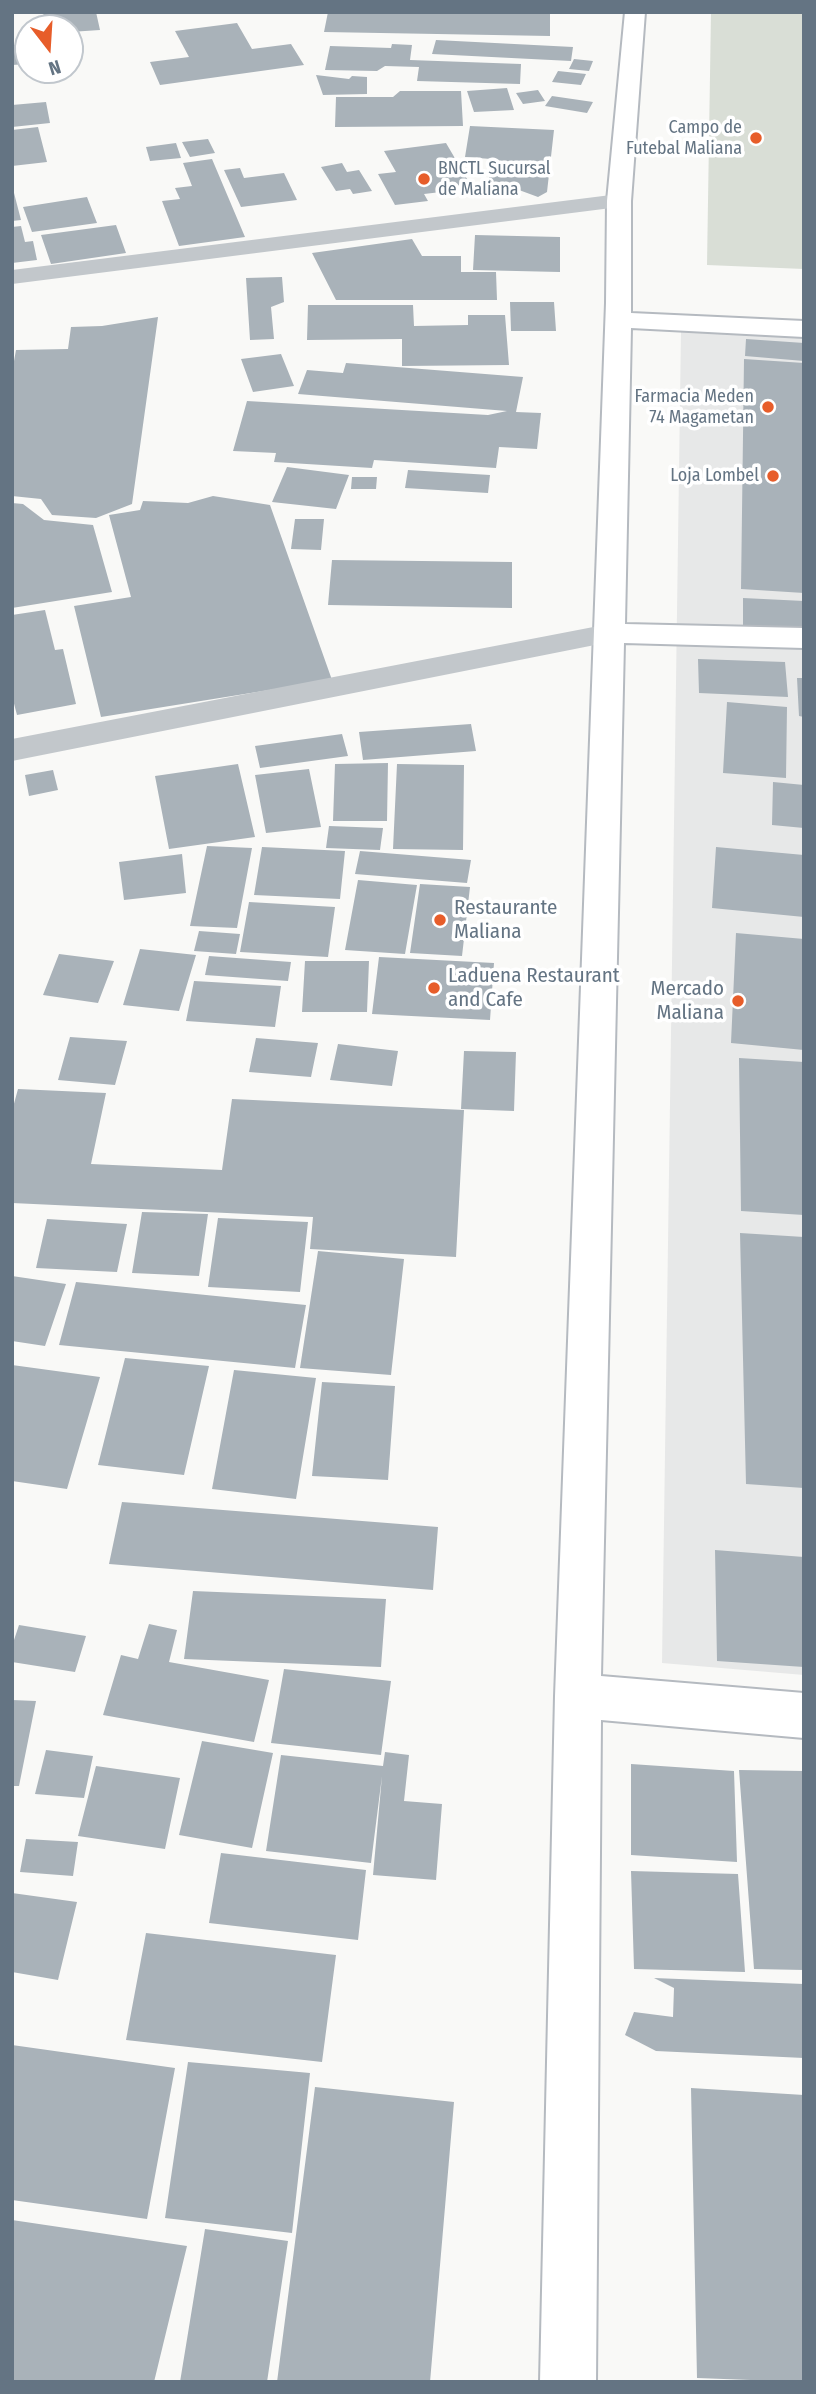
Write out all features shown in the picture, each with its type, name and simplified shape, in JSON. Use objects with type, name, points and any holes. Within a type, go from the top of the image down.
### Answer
[{"type":"street","points":[[568,2382],[578,1696],[619,320],[619,201],[635,12]]},
{"type":"street","points":[[12,277],[619,201]]},
{"type":"street","points":[[619,320],[804,329]]},
{"type":"street","points":[[12,750],[609,633],[804,638]]},
{"type":"street","points":[[578,1696],[804,1716]]},
{"type":"shaded area","name":"Campo de Futebal Maliana","points":[[711,12],[804,12],[804,269],[707,265]]},
{"type":"shaded area","name":"Mercado Maliana","points":[[681,332],[804,338],[804,1675],[662,1663]]},
{"type":"building","points":[[96,12],[100,30],[84,31],[84,14],[43,14]]},
{"type":"building","points":[[328,12],[550,12],[550,36],[324,32]]},
{"type":"building","points":[[237,23],[252,49],[291,44],[304,65],[160,85],[150,62],[189,57],[175,31]]},
{"type":"building","points":[[436,40],[573,47],[571,61],[432,54]]},
{"type":"building","points":[[392,44],[412,45],[410,60],[521,64],[520,84],[417,81],[419,67],[385,66],[377,71],[325,70],[330,46],[391,48]]},
{"type":"building","points":[[12,45],[14,45],[14,65]]},
{"type":"building","points":[[574,59],[593,61],[589,71],[569,69]]},
{"type":"building","points":[[558,71],[586,74],[581,85],[552,82]]},
{"type":"building","points":[[316,75],[349,79],[352,76],[367,77],[367,94],[323,95]]},
{"type":"building","points":[[507,88],[514,110],[474,112],[467,91]]},
{"type":"building","points":[[538,90],[545,101],[523,104],[516,93]]},
{"type":"building","points":[[400,91],[461,91],[463,126],[335,127],[336,97],[393,97]]},
{"type":"building","points":[[552,96],[593,102],[587,113],[545,106]]},
{"type":"building","points":[[46,102],[50,123],[12,127],[12,105]]},
{"type":"building","points":[[470,126],[554,130],[547,192],[538,197],[519,190],[488,188],[491,159],[465,157]]},
{"type":"building","points":[[38,127],[47,162],[12,166],[12,130]]},
{"type":"building","points":[[208,139],[215,153],[190,157],[182,142]]},
{"type":"building","points":[[176,143],[181,158],[150,161],[146,147]]},
{"type":"building","name":"BNCTL Sucursal de Maliana","points":[[446,143],[470,184],[439,188],[441,192],[424,194],[428,201],[395,205],[378,174],[396,172],[384,151]]},
{"type":"building","points":[[212,159],[245,237],[179,246],[162,201],[180,199],[175,188],[192,186],[183,163]]},
{"type":"building","points":[[342,163],[347,172],[359,170],[372,191],[353,194],[350,189],[336,191],[321,167]]},
{"type":"building","points":[[240,168],[244,178],[284,173],[297,200],[241,207],[224,170]]},
{"type":"building","points":[[13,189],[21,220],[12,221]]},
{"type":"building","points":[[87,197],[97,223],[32,232],[23,207]]},
{"type":"building","points":[[116,225],[126,253],[51,264],[41,235]]},
{"type":"building","points":[[21,226],[25,242],[33,241],[37,260],[12,263],[12,227]]},
{"type":"building","points":[[475,235],[560,237],[560,272],[473,270]]},
{"type":"building","points":[[412,239],[422,256],[461,256],[461,272],[496,272],[497,300],[336,300],[312,253]]},
{"type":"building","points":[[282,277],[284,302],[271,307],[274,339],[250,340],[246,278]]},
{"type":"building","points":[[510,302],[554,302],[556,331],[511,331]]},
{"type":"building","points":[[308,305],[413,305],[414,326],[468,325],[468,315],[505,315],[509,365],[402,366],[402,339],[307,340]]},
{"type":"building","points":[[158,317],[132,504],[96,518],[52,515],[41,499],[12,496],[12,372],[16,350],[68,349],[71,327],[102,326]]},
{"type":"building","points":[[746,339],[804,343],[804,361],[745,356]]},
{"type":"building","points":[[281,354],[294,386],[253,392],[241,359]]},
{"type":"building","name":"Loja Lombel","points":[[744,359],[804,363],[804,593],[741,589]]},
{"type":"building","points":[[346,363],[523,377],[516,412],[541,413],[537,449],[499,447],[496,468],[374,460],[372,468],[274,462],[276,453],[233,451],[247,401],[488,415],[507,411],[298,394],[307,370],[343,373]]},
{"type":"building","points":[[287,467],[349,475],[336,509],[272,502]]},
{"type":"building","points":[[408,470],[490,475],[488,493],[405,488]]},
{"type":"building","points":[[352,477],[377,477],[376,489],[351,489]]},
{"type":"building","points":[[213,496],[270,505],[332,680],[101,717],[74,606],[131,597],[109,515],[140,510],[143,501],[188,503]]},
{"type":"building","points":[[12,503],[23,504],[44,520],[93,525],[112,592],[12,608]]},
{"type":"building","points":[[295,519],[324,519],[321,550],[291,549]]},
{"type":"building","points":[[332,560],[512,562],[512,608],[328,605]]},
{"type":"building","points":[[743,598],[804,601],[804,631],[743,628]]},
{"type":"building","points":[[45,610],[55,650],[63,649],[76,704],[17,715],[12,696],[12,615]]},
{"type":"building","points":[[698,659],[785,662],[788,697],[699,693]]},
{"type":"building","points":[[797,678],[804,678],[804,717],[799,716]]},
{"type":"building","points":[[727,702],[787,707],[786,778],[723,773]]},
{"type":"building","points":[[471,724],[476,751],[363,760],[359,732]]},
{"type":"building","points":[[342,734],[348,756],[260,768],[255,746]]},
{"type":"building","points":[[388,763],[387,821],[333,821],[335,764]]},
{"type":"building","points":[[238,764],[255,837],[169,849],[155,776]]},
{"type":"building","points":[[397,764],[464,765],[463,850],[393,849]]},
{"type":"building","points":[[309,769],[321,827],[266,833],[255,775]]},
{"type":"building","points":[[53,770],[58,790],[29,796],[25,775]]},
{"type":"building","points":[[773,782],[804,785],[804,828],[772,825]]},
{"type":"building","points":[[329,826],[383,828],[380,850],[326,848]]},
{"type":"building","points":[[207,846],[252,848],[237,928],[190,926]]},
{"type":"building","points":[[262,847],[345,851],[340,899],[254,895]]},
{"type":"building","points":[[716,847],[804,855],[804,917],[712,908]]},
{"type":"building","points":[[360,851],[471,860],[467,883],[355,874]]},
{"type":"building","points":[[182,854],[186,893],[124,900],[119,862]]},
{"type":"building","points":[[358,880],[417,885],[405,954],[345,950]]},
{"type":"building","name":"Restaurante Maliana","points":[[420,884],[470,887],[462,956],[410,953]]},
{"type":"building","points":[[249,902],[335,907],[328,957],[240,952]]},
{"type":"building","points":[[199,931],[240,934],[236,954],[194,951]]},
{"type":"building","points":[[736,933],[804,939],[804,1050],[731,1043]]},
{"type":"building","points":[[140,949],[196,955],[179,1011],[123,1005]]},
{"type":"building","points":[[59,954],[114,961],[98,1003],[43,995]]},
{"type":"building","points":[[209,956],[291,962],[288,981],[205,975]]},
{"type":"building","name":"Laduena Restaurant and Cafe","points":[[379,957],[494,963],[490,1020],[372,1014]]},
{"type":"building","points":[[305,961],[369,961],[367,1012],[302,1012]]},
{"type":"building","points":[[194,981],[281,986],[275,1027],[186,1021]]},
{"type":"building","points":[[70,1037],[127,1041],[115,1085],[58,1080]]},
{"type":"building","points":[[256,1038],[318,1043],[311,1077],[249,1072]]},
{"type":"building","points":[[338,1044],[398,1051],[392,1086],[330,1080]]},
{"type":"building","points":[[464,1051],[516,1052],[514,1111],[461,1109]]},
{"type":"building","points":[[739,1058],[804,1062],[804,1215],[741,1211]]},
{"type":"building","points":[[18,1089],[106,1093],[91,1164],[222,1170],[232,1099],[464,1110],[456,1257],[310,1249],[313,1217],[12,1203],[12,1111]]},
{"type":"building","points":[[142,1212],[208,1214],[199,1276],[132,1273]]},
{"type":"building","points":[[218,1218],[308,1222],[300,1292],[208,1287]]},
{"type":"building","points":[[47,1219],[127,1224],[117,1272],[36,1268]]},
{"type":"building","points":[[740,1233],[804,1237],[804,1488],[746,1484]]},
{"type":"building","points":[[318,1251],[404,1259],[391,1375],[300,1368]]},
{"type":"building","points":[[12,1276],[66,1284],[45,1346],[12,1341]]},
{"type":"building","points":[[76,1282],[306,1305],[295,1368],[59,1345]]},
{"type":"building","points":[[125,1358],[209,1366],[184,1475],[98,1465]]},
{"type":"building","points":[[12,1365],[100,1377],[67,1489],[12,1481]]},
{"type":"building","points":[[234,1370],[316,1378],[296,1499],[212,1489]]},
{"type":"building","points":[[322,1382],[395,1386],[388,1480],[312,1476]]},
{"type":"building","points":[[122,1502],[438,1527],[433,1590],[109,1564]]},
{"type":"building","points":[[715,1550],[804,1557],[804,1667],[717,1661]]},
{"type":"building","points":[[193,1591],[386,1599],[381,1667],[184,1659]]},
{"type":"building","points":[[149,1624],[177,1630],[169,1662],[269,1680],[254,1742],[103,1715],[121,1655],[138,1659]]},
{"type":"building","points":[[19,1625],[86,1636],[75,1672],[12,1662],[12,1646]]},
{"type":"building","points":[[284,1669],[391,1681],[381,1755],[271,1743]]},
{"type":"building","points":[[12,1700],[36,1701],[19,1786],[12,1786]]},
{"type":"building","points":[[202,1741],[273,1753],[252,1848],[179,1835]]},
{"type":"building","points":[[46,1750],[93,1756],[84,1798],[35,1794]]},
{"type":"building","points":[[385,1752],[409,1755],[404,1801],[442,1804],[436,1880],[373,1875],[382,1776],[371,1863],[266,1851],[281,1755],[383,1766]]},
{"type":"building","points":[[631,1764],[734,1771],[737,1862],[631,1855]]},
{"type":"building","points":[[96,1766],[180,1778],[165,1849],[78,1836]]},
{"type":"building","points":[[739,1770],[804,1771],[804,1970],[754,1969]]},
{"type":"building","points":[[26,1839],[78,1842],[73,1876],[20,1872]]},
{"type":"building","points":[[221,1853],[366,1870],[358,1940],[209,1923]]},
{"type":"building","points":[[631,1871],[738,1874],[745,1972],[634,1969]]},
{"type":"building","points":[[12,1893],[77,1902],[58,1980],[12,1972]]},
{"type":"building","points":[[146,1933],[336,1955],[322,2062],[126,2040]]},
{"type":"building","points":[[654,1978],[804,1984],[804,2058],[656,2051],[625,2035],[634,2012],[673,2017],[674,1988]]},
{"type":"building","points":[[12,2045],[175,2068],[147,2219],[12,2200]]},
{"type":"building","points":[[188,2062],[310,2073],[292,2233],[165,2218]]},
{"type":"building","points":[[315,2087],[454,2102],[430,2382],[277,2382]]},
{"type":"building","points":[[691,2088],[804,2095],[804,2382],[697,2378]]},
{"type":"building","points":[[12,2220],[187,2246],[154,2382],[12,2380]]},
{"type":"building","points":[[205,2229],[288,2241],[267,2382],[180,2382]]},
{"type":"place","name":"Campo de Futebal Maliana","points":[[756,138]]},
{"type":"place","name":"BNCTL Sucursal de Maliana","points":[[424,179]]},
{"type":"place","name":"Farmacia Meden 74 Magametan","points":[[768,407]]},
{"type":"place","name":"Loja Lombel","points":[[773,476]]},
{"type":"place","name":"Restaurante Maliana","points":[[440,920]]},
{"type":"place","name":"Laduena Restaurant and Cafe","points":[[434,988]]},
{"type":"place","name":"Mercado Maliana","points":[[738,1001]]}]
